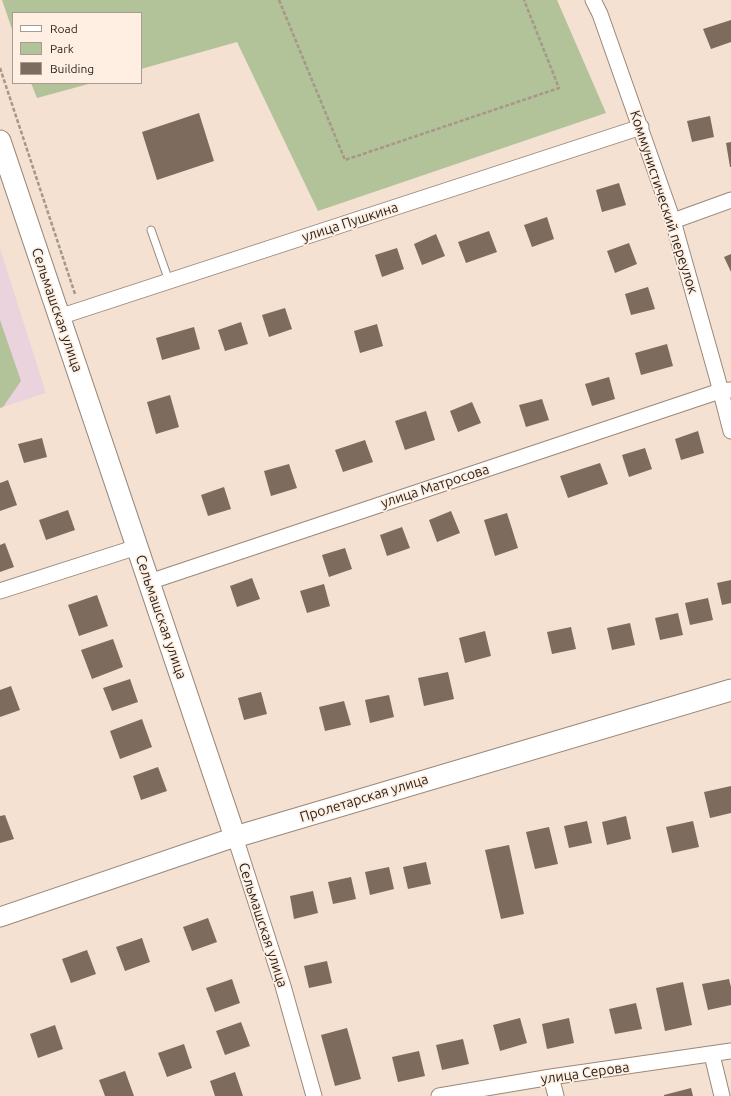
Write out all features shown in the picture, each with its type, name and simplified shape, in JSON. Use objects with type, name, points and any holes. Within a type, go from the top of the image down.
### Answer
[{"type":"main road","name":"Сельмашская улица","points":[[0,141],[235,837]]},
{"type":"main road","name":"Пролетарская улица","points":[[235,837],[731,690]]},
{"type":"street","name":"Коммунистический переулок","points":[[593,0],[600,14],[674,221],[726,391],[731,431]]},
{"type":"street","name":"улица Пушкина","points":[[59,317],[641,127]]},
{"type":"street","points":[[674,221],[731,200]]},
{"type":"street","name":"улица Матросова","points":[[149,582],[726,391]]},
{"type":"street","points":[[0,591],[137,547]]},
{"type":"street","name":"Пролетарская улица","points":[[0,917],[235,837]]},
{"type":"street","name":"Сельмашская улица","points":[[235,837],[283,986],[314,1096]]},
{"type":"street","name":"улица Серова","points":[[439,1096],[551,1077],[712,1055],[731,1051]]},
{"type":"street","points":[[712,1055],[722,1096]]},
{"type":"street","points":[[551,1077],[556,1096]]},
{"type":"lane","points":[[151,230],[169,281]]},
{"type":"path","points":[[279,0],[344,160],[559,88],[524,0]]},
{"type":"path","points":[[0,68],[80,310]]},
{"type":"shaded area","points":[[0,248],[46,393],[0,408]]},
{"type":"green space","points":[[2,0],[557,0],[606,113],[318,211],[237,42],[142,69],[142,12],[12,12],[12,29]]},
{"type":"green space","points":[[31,84],[88,84],[37,98]]},
{"type":"green space","points":[[0,320],[21,381],[3,407],[0,408]]},
{"type":"building","points":[[731,20],[731,42],[711,49],[703,29]]},
{"type":"building","points":[[199,113],[214,161],[157,180],[142,132]]},
{"type":"building","points":[[710,116],[714,137],[692,142],[687,121]]},
{"type":"building","points":[[731,142],[731,167],[730,167],[726,143]]},
{"type":"building","points":[[619,183],[626,205],[602,212],[596,190]]},
{"type":"building","points":[[547,217],[554,239],[532,247],[524,225]]},
{"type":"building","points":[[489,231],[497,252],[466,263],[458,242]]},
{"type":"building","points":[[436,234],[445,256],[422,265],[414,244]]},
{"type":"building","points":[[629,243],[637,264],[615,273],[607,251]]},
{"type":"building","points":[[397,248],[404,269],[382,277],[375,255]]},
{"type":"building","points":[[731,254],[731,272],[724,257]]},
{"type":"building","points":[[648,287],[655,309],[631,315],[625,294]]},
{"type":"building","points":[[285,308],[292,329],[269,337],[262,315]]},
{"type":"building","points":[[241,322],[248,344],[225,351],[218,330]]},
{"type":"building","points":[[377,324],[383,346],[360,353],[354,331]]},
{"type":"building","points":[[194,327],[200,349],[162,360],[156,338]]},
{"type":"building","points":[[667,344],[673,366],[641,375],[635,353]]},
{"type":"building","points":[[609,377],[615,399],[592,406],[585,384]]},
{"type":"building","points":[[170,395],[179,427],[156,434],[147,402]]},
{"type":"building","points":[[542,399],[549,420],[526,427],[519,405]]},
{"type":"building","points":[[472,402],[481,423],[458,432],[450,411]]},
{"type":"building","points":[[426,411],[435,440],[405,450],[395,421]]},
{"type":"building","points":[[698,431],[704,453],[681,460],[675,439]]},
{"type":"building","points":[[42,438],[47,457],[24,463],[18,444]]},
{"type":"building","points":[[365,440],[373,462],[343,472],[335,450]]},
{"type":"building","points":[[645,448],[652,469],[629,477],[622,455]]},
{"type":"building","points":[[600,463],[608,484],[568,498],[560,476]]},
{"type":"building","points":[[289,464],[297,488],[271,496],[264,471]]},
{"type":"building","points":[[8,480],[17,505],[0,511],[0,483]]},
{"type":"building","points":[[224,487],[231,509],[208,516],[201,495]]},
{"type":"building","points":[[68,510],[75,530],[46,540],[39,520]]},
{"type":"building","points":[[451,511],[460,533],[437,542],[429,520]]},
{"type":"building","points":[[507,513],[518,548],[495,556],[484,520]]},
{"type":"building","points":[[402,527],[410,548],[387,556],[380,535]]},
{"type":"building","points":[[5,543],[14,567],[0,572],[0,545]]},
{"type":"building","points":[[345,548],[352,569],[329,577],[322,555]]},
{"type":"building","points":[[252,578],[260,599],[237,607],[230,586]]},
{"type":"building","points":[[731,580],[731,603],[722,605],[717,583]]},
{"type":"building","points":[[324,584],[330,606],[307,613],[300,591]]},
{"type":"building","points":[[97,595],[108,626],[79,636],[68,605]]},
{"type":"building","points":[[708,598],[713,620],[690,625],[685,603]]},
{"type":"building","points":[[678,613],[683,635],[660,640],[655,618]]},
{"type":"building","points":[[630,623],[635,645],[612,650],[607,628]]},
{"type":"building","points":[[571,627],[576,649],[552,654],[547,632]]},
{"type":"building","points":[[485,631],[491,656],[465,663],[459,638]]},
{"type":"building","points":[[113,639],[123,667],[92,679],[81,650]]},
{"type":"building","points":[[448,672],[454,699],[424,706],[418,678]]},
{"type":"building","points":[[130,679],[138,702],[112,711],[103,688]]},
{"type":"building","points":[[11,686],[20,710],[0,717],[0,690]]},
{"type":"building","points":[[261,692],[267,714],[244,720],[238,698]]},
{"type":"building","points":[[389,695],[394,717],[370,723],[365,700]]},
{"type":"building","points":[[344,701],[351,725],[325,731],[319,707]]},
{"type":"building","points":[[142,719],[152,747],[120,759],[110,731]]},
{"type":"building","points":[[158,767],[167,791],[141,800],[133,776]]},
{"type":"building","points":[[731,786],[731,813],[710,818],[704,792]]},
{"type":"building","points":[[5,815],[14,839],[0,843],[0,816]]},
{"type":"building","points":[[626,816],[631,839],[607,845],[602,822]]},
{"type":"building","points":[[587,821],[592,843],[569,848],[564,826]]},
{"type":"building","points":[[693,821],[699,847],[672,853],[666,827]]},
{"type":"building","points":[[549,827],[558,864],[535,869],[526,832]]},
{"type":"building","points":[[509,845],[524,914],[501,919],[485,850]]},
{"type":"building","points":[[426,862],[431,884],[408,889],[403,867]]},
{"type":"building","points":[[389,867],[394,889],[370,895],[365,872]]},
{"type":"building","points":[[351,877],[356,899],[333,904],[328,882]]},
{"type":"building","points":[[313,891],[318,913],[294,919],[290,896]]},
{"type":"building","points":[[208,918],[217,942],[192,951],[183,927]]},
{"type":"building","points":[[142,938],[150,962],[125,971],[116,947]]},
{"type":"building","points":[[87,950],[96,974],[71,983],[62,959]]},
{"type":"building","points":[[327,961],[332,983],[309,988],[304,966]]},
{"type":"building","points":[[232,979],[240,1003],[215,1012],[206,988]]},
{"type":"building","points":[[729,979],[731,987],[731,1005],[708,1010],[702,984]]},
{"type":"building","points":[[683,982],[692,1025],[665,1031],[656,988]]},
{"type":"building","points":[[636,1003],[642,1029],[615,1034],[609,1009]]},
{"type":"building","points":[[520,1018],[527,1043],[500,1051],[493,1025]]},
{"type":"building","points":[[569,1018],[574,1043],[547,1049],[542,1024]]},
{"type":"building","points":[[241,1022],[250,1046],[225,1055],[216,1031]]},
{"type":"building","points":[[55,1025],[63,1049],[38,1058],[30,1034]]},
{"type":"building","points":[[347,1028],[361,1079],[335,1086],[321,1035]]},
{"type":"building","points":[[463,1039],[469,1064],[442,1070],[436,1045]]},
{"type":"building","points":[[184,1044],[192,1068],[167,1077],[158,1053]]},
{"type":"building","points":[[419,1051],[425,1076],[398,1082],[392,1057]]},
{"type":"building","points":[[125,1071],[134,1096],[105,1096],[99,1080]]},
{"type":"building","points":[[235,1072],[243,1096],[215,1096],[210,1081]]},
{"type":"building","points":[[691,1088],[693,1096],[664,1096],[664,1095]]}]
